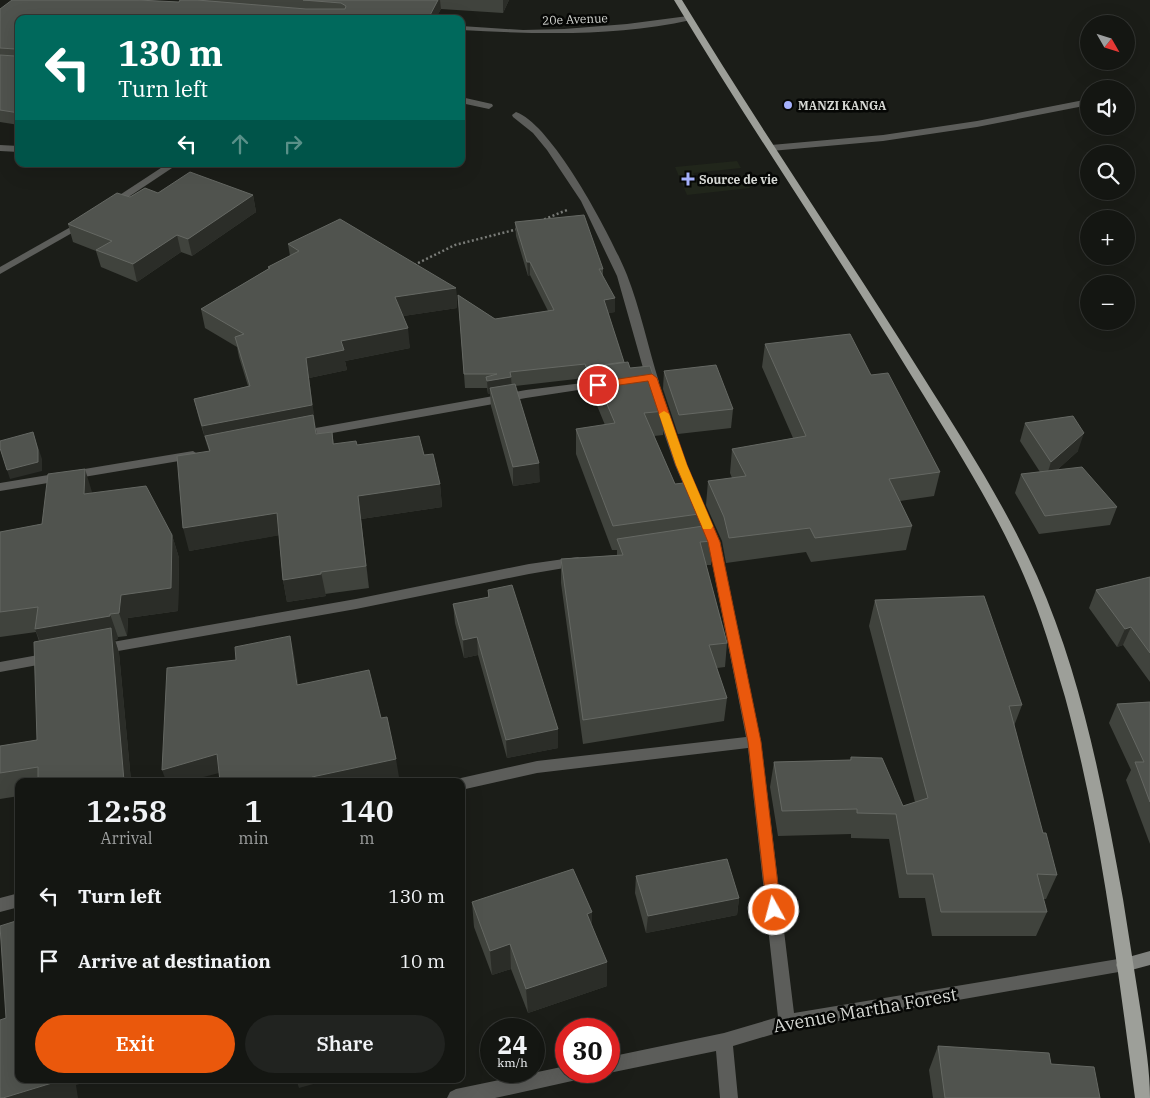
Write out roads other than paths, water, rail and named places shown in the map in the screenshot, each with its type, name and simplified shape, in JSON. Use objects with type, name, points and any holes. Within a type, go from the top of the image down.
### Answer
[{"type":"main road","points":[[678,0],[890,332],[996,504],[1041,603],[1062,667],[1092,777],[1124,964],[1144,1098]]},
{"type":"street","name":"20e Avenue","points":[[465,28],[524,32],[624,28],[688,18]]},
{"type":"street","points":[[465,101],[489,106]]},
{"type":"street","points":[[771,148],[883,138],[977,124],[1080,104]]},
{"type":"street","points":[[516,115],[536,132],[550,148],[586,202],[622,276],[647,378],[709,543],[754,742],[787,1022]]},
{"type":"street","points":[[0,148],[15,149]]},
{"type":"street","points":[[0,270],[100,212],[168,167]]},
{"type":"street","points":[[289,436],[516,396],[622,381]]},
{"type":"street","points":[[0,487],[204,453]]},
{"type":"street","points":[[90,651],[356,604],[529,569],[587,561]]},
{"type":"street","points":[[0,667],[63,656]]},
{"type":"street","points":[[465,783],[537,767],[754,742]]},
{"type":"street","points":[[0,905],[15,901]]},
{"type":"street","points":[[1124,964],[1150,958]]},
{"type":"street","name":"Avenue Martha Forest","points":[[620,1063],[724,1041],[787,1022],[1124,964]]},
{"type":"street","points":[[724,1041],[730,1098]]},
{"type":"street","points":[[456,1098],[555,1077]]},
{"type":"place","name":"MANZI KANGA","points":[[788,105]]},
{"type":"place","name":"Source de vie","points":[[688,179]]}]
